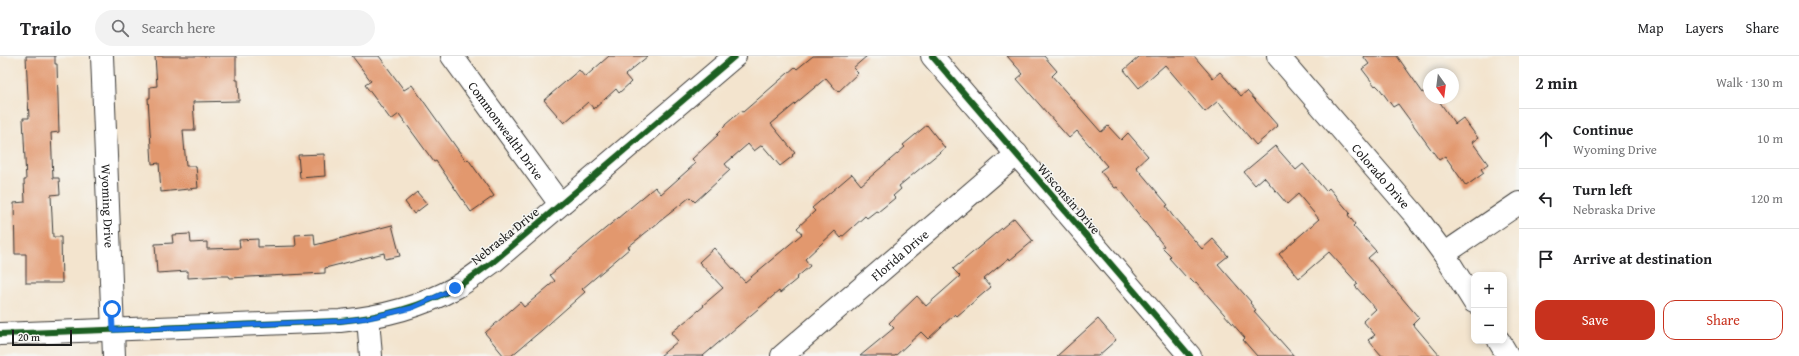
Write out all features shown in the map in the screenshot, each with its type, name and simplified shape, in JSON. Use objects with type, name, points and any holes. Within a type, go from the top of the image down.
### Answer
[{"type":"street","name":"Wyoming Drive","points":[[102,56],[114,356]]},
{"type":"street","name":"Commonwealth Drive","points":[[452,56],[560,204]]},
{"type":"street","name":"Nebraska Drive","points":[[0,334],[340,321],[368,318],[412,308],[455,288],[493,262],[735,56]]},
{"type":"street","name":"Wisconsin Drive","points":[[932,56],[1017,154],[1184,354]]},
{"type":"street","name":"Colorado Drive","points":[[1278,56],[1415,215],[1444,254],[1471,297]]},
{"type":"street","name":"Florida Drive","points":[[782,356],[1017,154]]},
{"type":"street","points":[[1444,254],[1519,204]]},
{"type":"street","points":[[368,318],[370,356]]},
{"type":"street","points":[[1501,344],[1508,356]]},
{"type":"building","points":[[26,56],[55,56],[55,64],[57,64],[59,132],[51,133],[53,178],[59,178],[60,194],[51,195],[53,237],[61,237],[62,283],[26,283],[26,254],[15,254],[14,203],[25,202],[24,180],[26,180],[23,118],[29,118]]},
{"type":"building","points":[[155,56],[236,56],[236,80],[238,80],[239,101],[193,102],[195,130],[183,130],[186,166],[196,166],[198,188],[161,192],[159,163],[152,164],[148,98],[150,98],[150,87],[157,86]]},
{"type":"building","points":[[352,56],[379,56],[404,90],[412,85],[466,161],[468,159],[494,196],[471,212],[436,161],[434,162],[399,114],[391,120],[365,85],[371,81]]},
{"type":"building","points":[[609,56],[648,56],[625,75],[631,82],[619,93],[616,89],[594,109],[588,102],[564,123],[544,100],[579,70],[585,77]]},
{"type":"building","points":[[813,56],[867,56],[853,68],[858,73],[838,92],[826,78],[771,124],[795,153],[792,155],[793,156],[780,166],[762,145],[754,151],[748,144],[725,164],[730,170],[695,202],[690,197],[628,247],[630,248],[582,289],[585,292],[542,330],[511,356],[504,356],[485,333],[520,302],[524,307],[555,281],[550,275],[655,187],[661,194],[696,163],[692,159],[718,135],[717,134],[725,125],[741,111],[743,112],[795,67],[797,69]]},
{"type":"building","points":[[1007,56],[1044,56],[1057,71],[1052,76],[1101,132],[1108,126],[1121,140],[1128,133],[1148,156],[1136,167],[1168,205],[1166,206],[1172,215],[1202,249],[1213,239],[1228,256],[1218,264],[1251,302],[1250,303],[1256,310],[1254,311],[1294,356],[1257,356],[1243,340],[1245,338],[1196,282],[1194,283],[1187,276],[1186,277],[1169,258],[1171,256],[1162,247],[1164,246],[1117,187],[1115,188],[1100,171],[1107,166],[1077,131],[1069,138],[1017,79],[1023,74]]},
{"type":"building","points":[[1140,56],[1194,56],[1213,78],[1220,72],[1241,96],[1247,91],[1278,126],[1256,145],[1218,101],[1205,112],[1165,65],[1139,88],[1124,70]]},
{"type":"building","points":[[1363,56],[1397,56],[1423,93],[1423,104],[1441,104],[1455,124],[1463,118],[1478,138],[1472,142],[1488,164],[1481,169],[1484,173],[1466,186],[1445,156],[1439,160],[1398,104],[1393,107],[1380,89],[1376,85],[1375,86],[1362,69],[1369,64]]},
{"type":"building","points":[[927,125],[945,148],[899,186],[901,189],[893,196],[895,198],[878,212],[876,211],[867,218],[865,216],[841,238],[835,231],[805,259],[810,266],[796,278],[797,279],[780,293],[779,291],[703,356],[660,356],[678,341],[671,333],[723,288],[699,262],[714,248],[745,282],[802,234],[797,228],[815,211],[812,208],[852,174],[861,185],[905,147],[903,145]]},
{"type":"building","points":[[1275,146],[1296,170],[1303,164],[1326,191],[1329,188],[1350,213],[1348,215],[1355,224],[1353,226],[1376,251],[1368,258],[1419,318],[1413,324],[1440,356],[1382,356],[1368,340],[1375,335],[1363,321],[1376,309],[1355,286],[1358,284],[1329,252],[1299,278],[1279,254],[1319,219],[1298,194],[1287,204],[1264,177],[1255,185],[1244,172]]},
{"type":"building","points":[[324,154],[325,176],[300,178],[298,155]]},
{"type":"building","points":[[417,192],[427,204],[414,214],[405,202]]},
{"type":"building","points":[[1014,218],[1033,241],[1010,260],[1009,258],[984,279],[991,287],[957,316],[955,314],[928,339],[921,332],[895,356],[860,356],[894,328],[889,323],[917,296],[926,306],[960,276],[953,269]]},
{"type":"building","points":[[392,225],[400,256],[385,259],[384,253],[325,268],[325,273],[230,278],[229,276],[220,276],[188,278],[188,271],[157,273],[155,244],[173,243],[172,235],[190,234],[191,243],[207,242],[207,249],[240,248],[239,240],[258,239],[258,247],[296,246],[295,235],[314,234],[315,245]]},
{"type":"building","points":[[1098,319],[1116,340],[1098,356],[1057,356]]},
{"type":"cycle path","points":[[0,334],[340,321],[384,314],[427,301],[460,285],[493,262],[735,56]]},
{"type":"cycle path","points":[[932,56],[1190,356]]},
{"type":"route","points":[[112,309],[113,330],[340,321],[368,318],[412,308],[455,288]]}]
